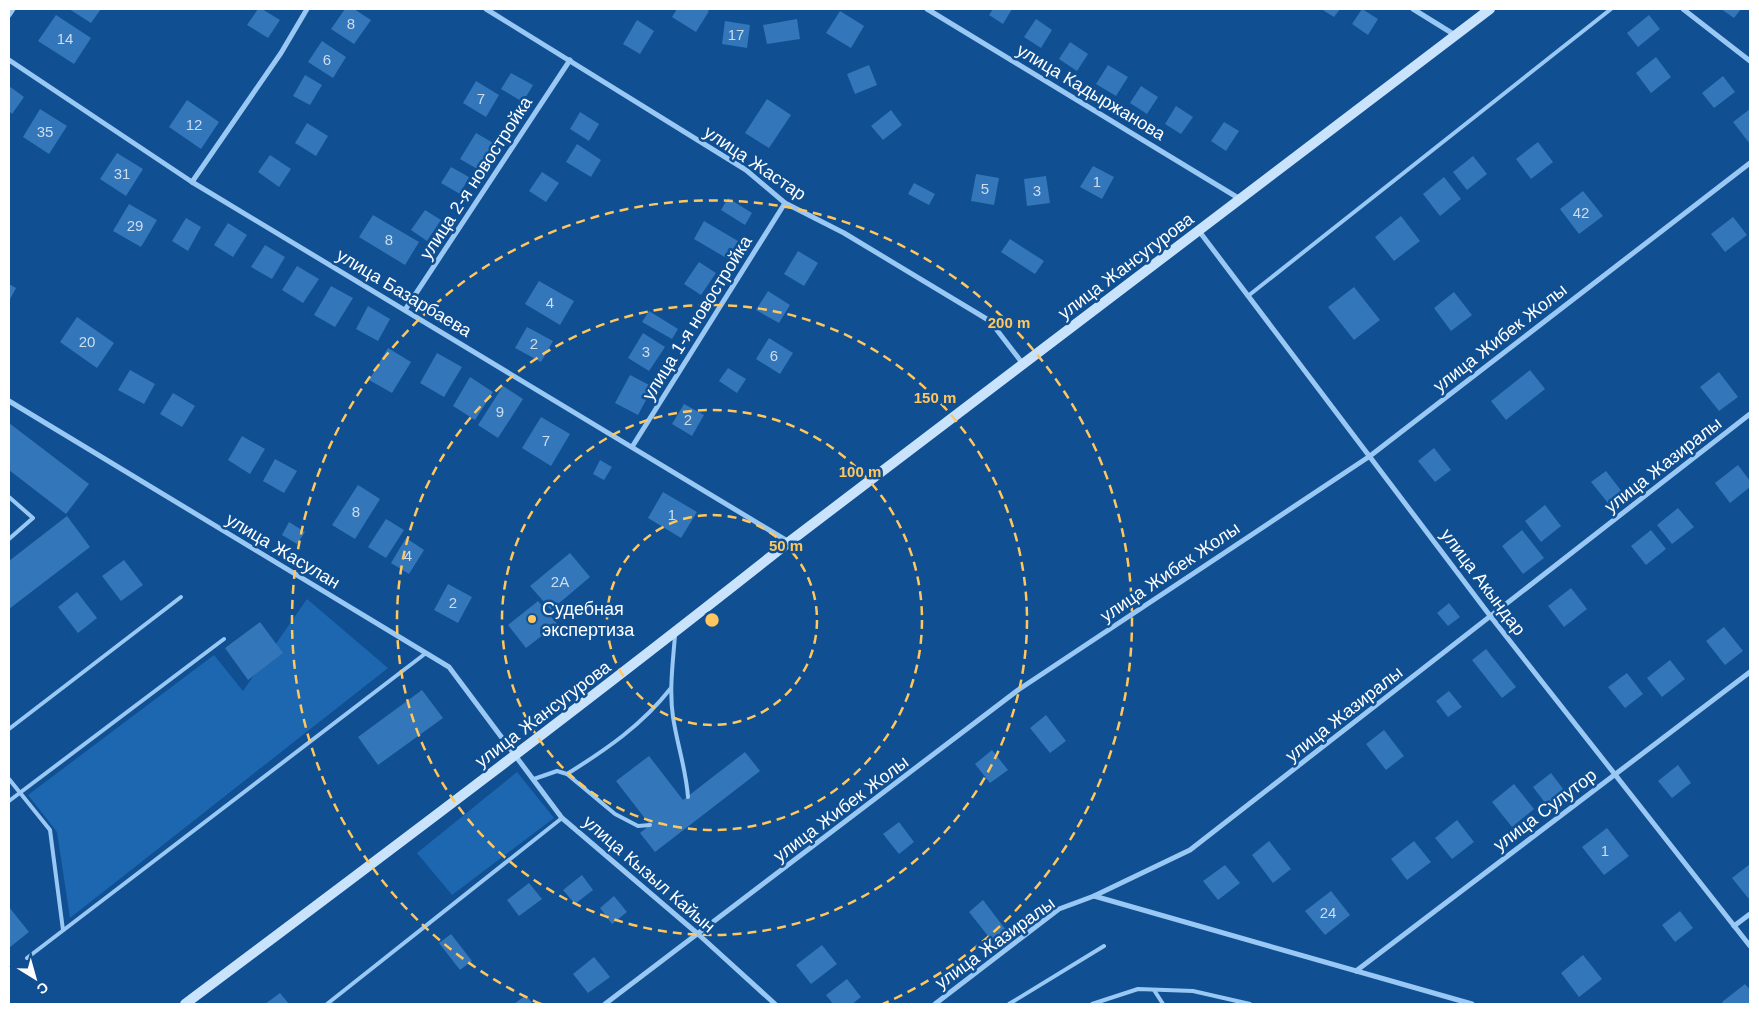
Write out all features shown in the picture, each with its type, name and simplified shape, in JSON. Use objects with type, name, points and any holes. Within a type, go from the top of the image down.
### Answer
[{"type":"main road","name":"улица Жансугурова","points":[[185,1004],[516,755],[675,633],[789,542],[1490,9]]},
{"type":"street","points":[[9,15],[13,9]]},
{"type":"street","points":[[192,182],[281,53],[307,9]]},
{"type":"street","name":"улица Жастар","points":[[486,9],[746,170],[785,203],[844,233],[990,321],[1023,364]]},
{"type":"street","name":"улица Кадыржанова","points":[[927,9],[1240,199]]},
{"type":"street","points":[[1413,9],[1455,35]]},
{"type":"street","points":[[1683,9],[1750,61]]},
{"type":"street","name":"улица Базарбаева","points":[[9,60],[192,182],[789,542]]},
{"type":"street","name":"улица 2-я новостройка","points":[[405,310],[570,60]]},
{"type":"street","name":"улица Жибек Жолы","points":[[605,1004],[1018,690],[1370,456],[1750,163]]},
{"type":"street","name":"улица 1-я новостройка","points":[[632,447],[785,203]]},
{"type":"street","name":"улица Акындар","points":[[1199,231],[1492,617],[1750,946]]},
{"type":"street","name":"улица Жасулан","points":[[9,401],[449,667],[516,755]]},
{"type":"street","name":"улица Жазиралы","points":[[935,1004],[1059,910],[1094,896],[1190,850],[1492,617],[1750,414]]},
{"type":"street","name":"улица Сулутор","points":[[1356,971],[1750,672]]},
{"type":"street","name":"улица Кызыл Кайын","points":[[516,755],[562,818],[698,934],[775,1004]]},
{"type":"street","points":[[1094,896],[1472,1004]]},
{"type":"street","points":[[1734,926],[1750,914]]},
{"type":"lane","points":[[1248,296],[1611,9]]},
{"type":"lane","points":[[9,497],[33,518],[9,539]]},
{"type":"lane","points":[[9,729],[181,597]]},
{"type":"lane","points":[[675,633],[671,688],[673,716],[687,776],[688,797]]},
{"type":"lane","points":[[9,801],[224,639]]},
{"type":"lane","points":[[27,958],[426,653]]},
{"type":"lane","points":[[567,774],[628,733],[656,708],[671,688]]},
{"type":"lane","points":[[534,779],[557,771],[567,774],[615,814],[638,826],[650,825]]},
{"type":"lane","points":[[9,779],[50,830],[63,930]]},
{"type":"lane","points":[[327,1004],[562,818]]},
{"type":"lane","points":[[1009,1004],[1104,946]]},
{"type":"lane","points":[[1092,1004],[1138,989],[1193,991],[1250,1004]]},
{"type":"lane","points":[[1154,990],[1163,1004]]},
{"type":"shaded area","points":[[307,599],[388,668],[70,918],[57,832],[28,795],[214,655],[243,691]]},
{"type":"shaded area","points":[[517,772],[554,818],[452,895],[417,853]]},
{"type":"building","points":[[69,9],[101,9],[91,23]]},
{"type":"building","points":[[258,9],[262,9],[280,20],[268,38],[247,25]]},
{"type":"building","points":[[345,9],[354,9],[371,20],[354,44],[331,29]]},
{"type":"building","points":[[677,9],[706,9],[709,11],[696,32],[672,17]]},
{"type":"building","points":[[993,9],[1012,9],[1003,24],[989,15]]},
{"type":"building","points":[[1321,9],[1340,9],[1334,17]]},
{"type":"building","points":[[1362,9],[1378,19],[1368,35],[1352,24]]},
{"type":"building","points":[[1721,9],[1741,9],[1734,18]]},
{"type":"building","points":[[840,11],[864,26],[851,48],[826,33]]},
{"type":"building","points":[[56,15],[91,38],[74,64],[38,41]]},
{"type":"building","points":[[1649,15],[1660,29],[1638,47],[1627,33]]},
{"type":"building","points":[[797,19],[800,39],[767,44],[763,25]]},
{"type":"building","points":[[1036,19],[1052,30],[1041,48],[1024,37]]},
{"type":"building","points":[[637,20],[654,31],[640,54],[623,44]]},
{"type":"building","points":[[725,21],[750,25],[747,48],[722,44]]},
{"type":"building","points":[[322,41],[346,57],[333,78],[308,62]]},
{"type":"building","points":[[1070,42],[1088,54],[1077,71],[1059,59]]},
{"type":"building","points":[[1656,57],[1671,77],[1651,93],[1636,73]]},
{"type":"building","points":[[869,65],[877,85],[855,94],[847,74]]},
{"type":"building","points":[[1108,65],[1128,77],[1116,96],[1096,84]]},
{"type":"building","points":[[511,73],[533,85],[523,102],[501,89]]},
{"type":"building","points":[[305,75],[322,85],[310,105],[293,96]]},
{"type":"building","points":[[1723,76],[1735,92],[1714,108],[1702,93]]},
{"type":"building","points":[[476,81],[499,95],[486,117],[463,103]]},
{"type":"building","points":[[9,86],[24,97],[12,114],[9,111]]},
{"type":"building","points":[[1141,86],[1158,97],[1147,114],[1130,103]]},
{"type":"building","points":[[767,99],[791,115],[769,148],[745,133]]},
{"type":"building","points":[[187,100],[219,122],[201,149],[169,127]]},
{"type":"building","points":[[1176,106],[1193,117],[1181,134],[1165,124]]},
{"type":"building","points":[[40,109],[67,126],[49,154],[23,137]]},
{"type":"building","points":[[1750,109],[1750,144],[1733,122]]},
{"type":"building","points":[[891,110],[902,125],[883,140],[871,126]]},
{"type":"building","points":[[580,112],[599,124],[589,141],[570,129]]},
{"type":"building","points":[[1224,122],[1239,131],[1226,151],[1211,141]]},
{"type":"building","points":[[307,123],[328,136],[316,156],[295,143]]},
{"type":"building","points":[[476,133],[495,144],[479,170],[460,159]]},
{"type":"building","points":[[1538,142],[1553,162],[1531,179],[1516,159]]},
{"type":"building","points":[[577,144],[601,160],[591,177],[566,162]]},
{"type":"building","points":[[117,153],[143,169],[126,196],[100,179]]},
{"type":"building","points":[[270,155],[291,169],[279,187],[258,172]]},
{"type":"building","points":[[1473,156],[1487,174],[1467,190],[1453,172]]},
{"type":"building","points":[[1093,166],[1114,177],[1102,199],[1080,187]]},
{"type":"building","points":[[451,167],[469,177],[460,194],[441,183]]},
{"type":"building","points":[[542,172],[559,183],[546,202],[529,191]]},
{"type":"building","points":[[976,174],[999,178],[994,205],[971,201]]},
{"type":"building","points":[[1046,176],[1050,203],[1027,206],[1024,179]]},
{"type":"building","points":[[1444,177],[1461,199],[1440,216],[1423,194]]},
{"type":"building","points":[[914,183],[935,194],[929,205],[908,194]]},
{"type":"building","points":[[1583,191],[1603,216],[1579,234],[1560,209]]},
{"type":"building","points":[[728,198],[752,213],[745,225],[721,210]]},
{"type":"building","points":[[129,204],[157,220],[141,247],[113,231]]},
{"type":"building","points":[[425,210],[441,220],[427,241],[411,230]]},
{"type":"building","points":[[373,215],[419,242],[405,265],[359,237]]},
{"type":"building","points":[[1401,216],[1420,241],[1394,261],[1375,237]]},
{"type":"building","points":[[1733,217],[1747,235],[1725,252],[1711,234]]},
{"type":"building","points":[[186,218],[201,227],[188,251],[172,241]]},
{"type":"building","points":[[704,221],[738,241],[728,259],[694,239]]},
{"type":"building","points":[[228,223],[247,235],[233,257],[214,245]]},
{"type":"building","points":[[1010,239],[1044,261],[1035,274],[1001,252]]},
{"type":"building","points":[[265,245],[285,257],[272,279],[251,267]]},
{"type":"building","points":[[798,251],[818,263],[804,286],[784,274]]},
{"type":"building","points":[[699,262],[716,273],[701,295],[684,284]]},
{"type":"building","points":[[297,266],[319,279],[303,303],[282,290]]},
{"type":"building","points":[[539,281],[574,301],[560,325],[525,304]]},
{"type":"building","points":[[9,284],[16,288],[9,301]]},
{"type":"building","points":[[331,286],[353,298],[335,327],[314,315]]},
{"type":"building","points":[[1354,287],[1380,320],[1354,340],[1328,307]]},
{"type":"building","points":[[768,291],[790,305],[779,323],[756,310]]},
{"type":"building","points":[[1454,292],[1472,315],[1451,331],[1434,308]]},
{"type":"building","points":[[368,306],[390,319],[378,341],[356,329]]},
{"type":"building","points":[[649,311],[678,329],[672,339],[642,322]]},
{"type":"building","points":[[77,317],[114,343],[97,368],[60,342]]},
{"type":"building","points":[[527,327],[553,341],[541,362],[515,348]]},
{"type":"building","points":[[643,333],[665,347],[649,371],[628,358]]},
{"type":"building","points":[[769,338],[793,353],[780,374],[756,359]]},
{"type":"building","points":[[388,348],[411,362],[392,393],[369,380]]},
{"type":"building","points":[[437,353],[462,367],[444,397],[420,383]]},
{"type":"building","points":[[728,368],[746,379],[737,393],[719,381]]},
{"type":"building","points":[[130,370],[155,384],[144,404],[118,390]]},
{"type":"building","points":[[1530,370],[1545,389],[1506,420],[1491,401]]},
{"type":"building","points":[[1719,372],[1738,397],[1719,411],[1700,387]]},
{"type":"building","points":[[630,375],[653,387],[638,415],[615,403]]},
{"type":"building","points":[[470,377],[493,392],[475,420],[453,406]]},
{"type":"building","points":[[503,386],[523,399],[498,438],[478,425]]},
{"type":"building","points":[[173,393],[195,406],[182,427],[160,414]]},
{"type":"building","points":[[684,404],[704,415],[692,436],[672,424]]},
{"type":"building","points":[[541,417],[570,434],[551,466],[522,448]]},
{"type":"building","points":[[9,423],[89,484],[66,514],[9,470]]},
{"type":"building","points":[[242,436],[265,449],[250,474],[228,460]]},
{"type":"building","points":[[1434,448],[1451,470],[1435,482],[1418,461]]},
{"type":"building","points":[[275,459],[297,471],[284,493],[263,481]]},
{"type":"building","points":[[600,460],[612,467],[604,480],[593,474]]},
{"type":"building","points":[[1738,465],[1750,481],[1750,487],[1730,503],[1715,483]]},
{"type":"building","points":[[1606,471],[1626,497],[1612,508],[1591,482]]},
{"type":"building","points":[[358,485],[380,499],[355,539],[332,525]]},
{"type":"building","points":[[663,492],[697,512],[681,538],[648,518]]},
{"type":"building","points":[[1545,505],[1561,526],[1541,542],[1525,521]]},
{"type":"building","points":[[1678,508],[1694,527],[1672,544],[1657,525]]},
{"type":"building","points":[[67,516],[90,547],[9,609],[9,561]]},
{"type":"building","points":[[386,519],[404,530],[386,558],[368,547]]},
{"type":"building","points":[[289,522],[305,532],[297,544],[282,535]]},
{"type":"building","points":[[1522,530],[1544,558],[1523,574],[1502,546]]},
{"type":"building","points":[[1651,530],[1666,549],[1646,565],[1631,546]]},
{"type":"building","points":[[406,538],[424,550],[409,574],[391,563]]},
{"type":"building","points":[[570,553],[590,577],[551,610],[530,586]]},
{"type":"building","points":[[124,560],[143,585],[121,601],[102,576]]},
{"type":"building","points":[[448,584],[472,597],[458,623],[434,610]]},
{"type":"building","points":[[1571,588],[1587,609],[1564,627],[1548,606]]},
{"type":"building","points":[[77,592],[97,618],[78,633],[58,607]]},
{"type":"building","points":[[538,601],[557,624],[526,648],[508,625]]},
{"type":"building","points":[[1449,603],[1460,617],[1448,626],[1437,613]]},
{"type":"building","points":[[260,622],[283,653],[248,680],[225,648]]},
{"type":"building","points":[[1724,627],[1743,651],[1725,665],[1706,641]]},
{"type":"building","points":[[1486,649],[1516,687],[1502,698],[1472,660]]},
{"type":"building","points":[[1670,660],[1685,679],[1662,697],[1647,678]]},
{"type":"building","points":[[1627,673],[1643,694],[1625,708],[1608,687]]},
{"type":"building","points":[[422,690],[443,718],[378,765],[358,737]]},
{"type":"building","points":[[1449,691],[1462,707],[1448,717],[1436,701]]},
{"type":"building","points":[[1046,715],[1066,741],[1050,753],[1030,728]]},
{"type":"building","points":[[1384,730],[1404,756],[1386,770],[1366,744]]},
{"type":"building","points":[[992,750],[1008,770],[990,783],[975,764]]},
{"type":"building","points":[[745,752],[760,771],[655,852],[640,833],[650,825],[616,781],[649,756],[683,800]]},
{"type":"building","points":[[1678,765],[1691,783],[1672,798],[1658,781]]},
{"type":"building","points":[[1551,773],[1567,794],[1549,808],[1533,787]]},
{"type":"building","points":[[1514,784],[1534,809],[1512,827],[1492,802]]},
{"type":"building","points":[[1457,820],[1474,842],[1452,859],[1435,838]]},
{"type":"building","points":[[899,822],[914,842],[899,854],[883,834]]},
{"type":"building","points":[[1607,828],[1629,856],[1604,875],[1582,847]]},
{"type":"building","points":[[1269,841],[1291,869],[1273,883],[1252,855]]},
{"type":"building","points":[[1414,841],[1431,862],[1407,880],[1391,859]]},
{"type":"building","points":[[1750,864],[1750,897],[1748,898],[1732,878]]},
{"type":"building","points":[[1225,865],[1240,883],[1218,900],[1203,881]]},
{"type":"building","points":[[582,875],[593,890],[575,904],[563,890]]},
{"type":"building","points":[[529,883],[542,899],[519,916],[507,900]]},
{"type":"building","points":[[1331,891],[1350,915],[1325,935],[1305,911]]},
{"type":"building","points":[[614,896],[627,912],[612,924],[600,908]]},
{"type":"building","points":[[983,900],[1006,930],[992,941],[969,912]]},
{"type":"building","points":[[9,907],[29,932],[9,948]]},
{"type":"building","points":[[1680,911],[1693,928],[1675,942],[1662,925]]},
{"type":"building","points":[[451,934],[472,961],[460,970],[439,943]]},
{"type":"building","points":[[822,945],[837,964],[811,984],[796,965]]},
{"type":"building","points":[[1583,955],[1602,979],[1579,997],[1561,973]]},
{"type":"building","points":[[594,957],[610,977],[588,993],[573,974]]},
{"type":"building","points":[[847,979],[861,997],[852,1004],[833,1004],[826,995]]},
{"type":"building","points":[[1745,984],[1750,990],[1750,1004],[1724,1004],[1722,1002]]},
{"type":"building","points":[[280,993],[289,1004],[265,1004]]},
{"type":"building","points":[[526,995],[533,1004],[514,1004]]},
{"type":"place","name":"Судебная экспертиза","points":[[532,619]]}]
